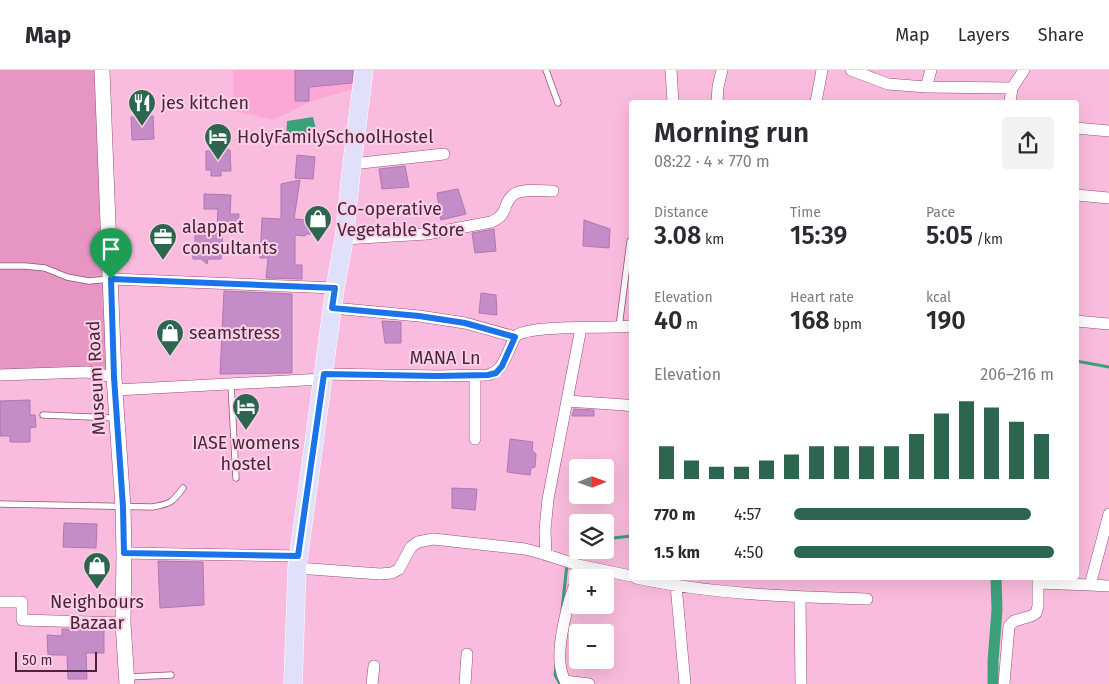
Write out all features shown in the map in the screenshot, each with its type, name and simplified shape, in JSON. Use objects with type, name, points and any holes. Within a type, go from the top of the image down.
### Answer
[{"type":"main road","name":"Museum Road","points":[[102,70],[115,384],[123,507],[123,623],[127,681]]},
{"type":"main road","points":[[293,684],[298,562],[332,308],[344,239],[364,70]]},
{"type":"street","points":[[671,70],[673,100]]},
{"type":"street","points":[[717,100],[722,70]]},
{"type":"street","points":[[816,100],[822,70]]},
{"type":"street","points":[[851,70],[888,84],[926,87],[1012,88]]},
{"type":"street","points":[[926,87],[931,70]]},
{"type":"street","points":[[1010,100],[1012,88],[1024,70]]},
{"type":"street","points":[[1079,128],[1109,131]]},
{"type":"street","points":[[352,164],[444,154]]},
{"type":"street","points":[[344,239],[427,234],[491,222],[503,214],[507,203],[514,194],[523,191],[553,191]]},
{"type":"street","points":[[1079,195],[1109,198]]},
{"type":"street","points":[[111,279],[335,288]]},
{"type":"street","points":[[332,308],[419,316],[465,323],[515,337],[524,332],[542,330],[629,326]]},
{"type":"street","points":[[1079,321],[1109,324]]},
{"type":"street","points":[[546,555],[545,530],[548,499],[581,328]]},
{"type":"street","name":"MANA Ln","points":[[0,375],[87,372],[115,384],[231,384],[323,377],[488,375],[496,373],[502,366],[515,337]]},
{"type":"street","points":[[475,375],[475,439]]},
{"type":"street","points":[[567,401],[629,406]]},
{"type":"street","points":[[1090,585],[1109,514]]},
{"type":"street","points":[[124,553],[298,562],[380,574],[392,573],[399,569],[411,547],[418,542],[433,539],[525,549],[582,566],[629,576]]},
{"type":"street","points":[[647,580],[676,585],[800,598],[867,600]]},
{"type":"street","points":[[1004,684],[1009,626],[1014,621],[1036,613],[1038,606],[1038,580],[1109,586]]},
{"type":"street","points":[[676,585],[685,684]]},
{"type":"street","points":[[800,598],[801,684]]},
{"type":"street","points":[[0,602],[22,602],[22,620],[123,623]]},
{"type":"street","points":[[569,602],[561,649],[561,669],[566,682],[589,684]]},
{"type":"street","points":[[465,684],[467,654]]},
{"type":"street","points":[[372,684],[374,666]]},
{"type":"lane","points":[[546,70],[558,103]]},
{"type":"lane","points":[[619,328],[629,250]]},
{"type":"lane","points":[[0,266],[45,268],[67,277],[89,281],[111,279]]},
{"type":"lane","points":[[231,384],[236,478]]},
{"type":"lane","points":[[44,415],[117,418]]},
{"type":"lane","points":[[0,504],[152,507],[174,501],[183,488]]},
{"type":"lane","points":[[127,681],[170,676]]},
{"type":"shaded area","points":[[0,70],[102,70],[114,369],[0,372]]},
{"type":"shaded area","points":[[233,70],[359,70],[356,88],[310,102],[273,120],[234,111]]},
{"type":"shaded area","points":[[313,117],[316,129],[313,140],[286,140],[287,121]]},
{"type":"building","points":[[295,70],[353,70],[352,83],[309,87],[309,101],[295,101]]},
{"type":"building","points":[[139,112],[149,112],[149,116],[153,116],[154,139],[132,140],[131,117],[139,117]]},
{"type":"building","name":"HolyFamilySchoolHostel","points":[[227,145],[227,150],[230,150],[231,171],[221,171],[221,176],[211,176],[211,170],[206,170],[206,151],[211,151],[210,146]]},
{"type":"building","points":[[297,155],[315,157],[313,179],[295,178]]},
{"type":"building","points":[[405,166],[409,187],[382,189],[379,169]]},
{"type":"building","points":[[300,180],[294,219],[311,220],[311,234],[306,234],[305,236],[295,235],[295,265],[302,265],[302,279],[266,278],[268,258],[260,258],[262,218],[281,219],[281,184]]},
{"type":"building","points":[[458,189],[466,214],[441,220],[437,193]]},
{"type":"building","points":[[204,194],[231,195],[230,214],[239,214],[238,229],[217,228],[218,209],[204,209]]},
{"type":"building","points":[[584,220],[610,229],[609,248],[583,246]]},
{"type":"building","points":[[494,229],[496,251],[475,253],[472,233]]},
{"type":"building","points":[[195,230],[223,230],[221,259],[208,259],[207,264],[201,259],[193,259],[192,246],[195,246]]},
{"type":"building","points":[[224,291],[292,294],[292,373],[220,374]]},
{"type":"building","points":[[481,293],[496,295],[497,315],[479,313]]},
{"type":"building","points":[[382,321],[401,322],[401,343],[385,343]]},
{"type":"building","points":[[30,400],[30,415],[35,415],[36,427],[30,428],[30,442],[10,442],[10,436],[0,436],[0,401]]},
{"type":"building","points":[[574,409],[594,410],[594,416],[572,416]]},
{"type":"building","points":[[510,439],[533,442],[532,450],[536,454],[535,467],[531,468],[530,475],[507,472]]},
{"type":"building","points":[[452,488],[477,489],[475,510],[452,508]]},
{"type":"building","points":[[64,523],[97,524],[96,548],[63,547]]},
{"type":"building","points":[[158,561],[203,562],[204,605],[160,608]]},
{"type":"building","points":[[62,629],[104,630],[104,653],[86,653],[87,679],[68,679],[67,655],[48,655],[47,635],[62,636]]},
{"type":"waterway","points":[[1079,362],[1109,367]]},
{"type":"waterway","points":[[614,538],[629,536]]},
{"type":"waterway","points":[[562,610],[567,564]]},
{"type":"waterway","points":[[993,684],[997,610],[996,580]]},
{"type":"waterway","points":[[556,666],[555,675],[560,684]]},
{"type":"place","name":"jes kitchen","points":[[142,127]]},
{"type":"place","name":"HolyFamilySchoolHostel","points":[[218,161]]},
{"type":"place","name":"Co-operative Vegetable Store","points":[[318,243]]},
{"type":"place","name":"alappat consultants","points":[[163,261]]},
{"type":"place","name":"seamstress","points":[[170,357]]},
{"type":"place","name":"IASE womens hostel","points":[[246,431]]},
{"type":"place","name":"Neighbours Bazaar","points":[[97,590]]},
{"type":"route","points":[[111,279],[335,288],[332,308],[419,316],[465,323],[515,337],[502,366],[496,373],[488,375],[324,374],[298,556],[124,553],[123,507],[114,377],[111,279]]}]
